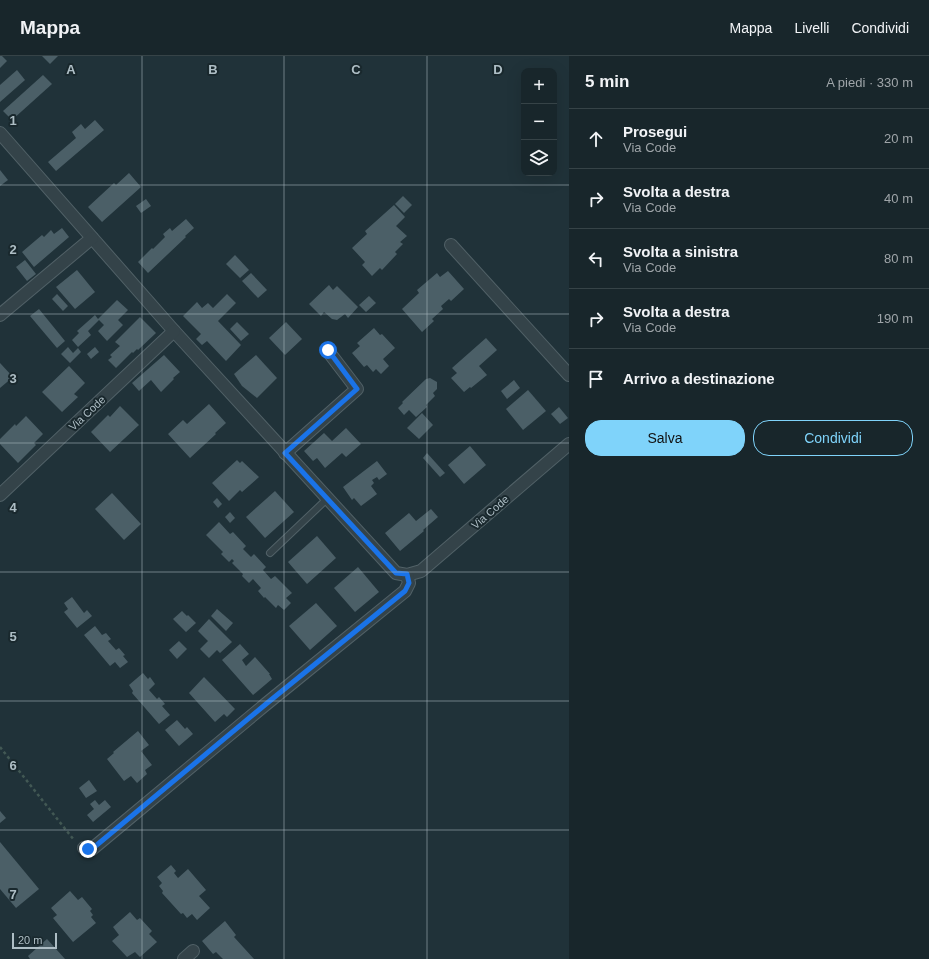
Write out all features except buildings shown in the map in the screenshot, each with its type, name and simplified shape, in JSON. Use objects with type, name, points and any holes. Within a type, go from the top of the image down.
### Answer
[{"type":"street","points":[[0,133],[174,331],[285,453],[396,573],[407,574],[409,583],[405,591],[266,704],[92,849],[84,848]]},
{"type":"street","points":[[0,315],[92,238]]},
{"type":"street","points":[[451,245],[569,375]]},
{"type":"street","name":"Via Code","points":[[0,495],[174,331]]},
{"type":"street","points":[[285,453],[357,389],[328,350]]},
{"type":"street","name":"Via Code","points":[[407,574],[421,571],[569,444]]},
{"type":"street","points":[[184,959],[193,951]]},
{"type":"lane","points":[[270,553],[328,498]]},
{"type":"path","points":[[0,747],[75,842],[84,848]]},
{"type":"route","points":[[88,849],[92,849],[266,704],[405,591],[409,583],[407,574],[396,573],[285,453],[357,389],[328,350]]}]
